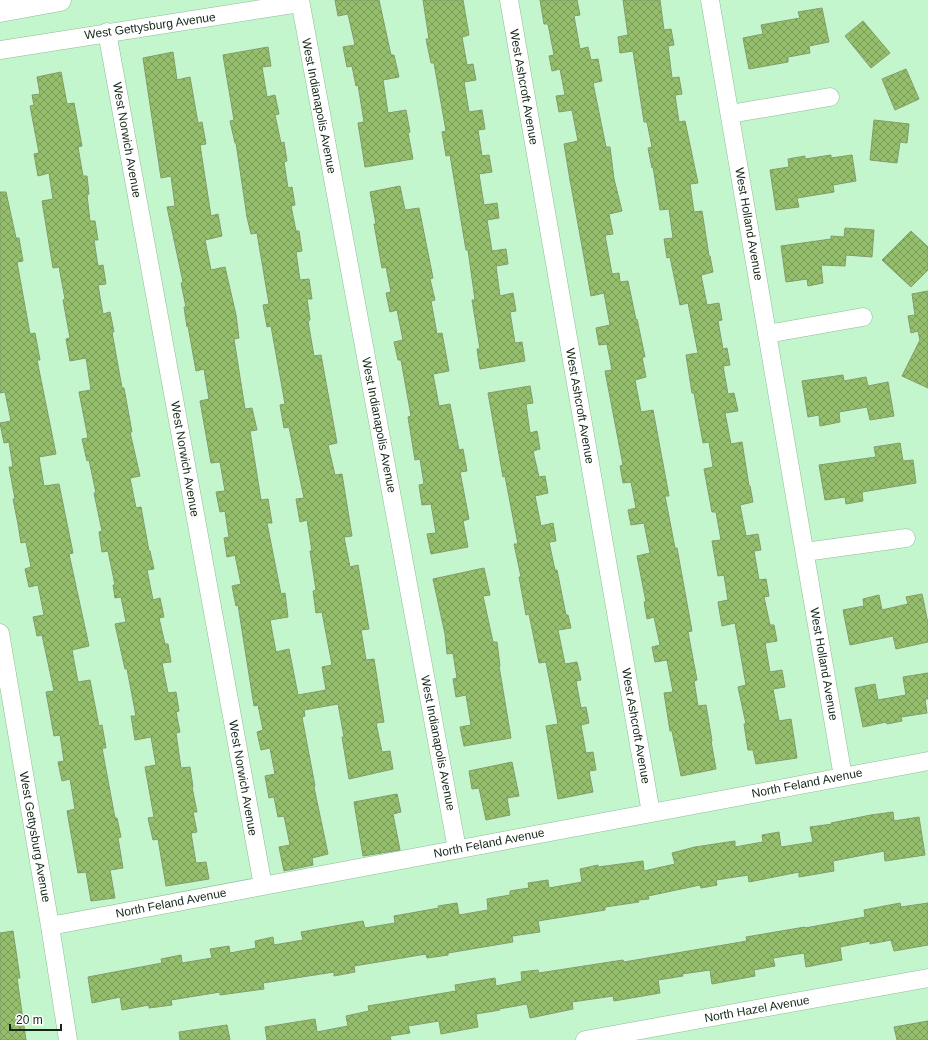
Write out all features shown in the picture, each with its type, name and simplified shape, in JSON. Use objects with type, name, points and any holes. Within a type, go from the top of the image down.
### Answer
[{"type":"main road","points":[[0,11],[60,0]]},
{"type":"street","name":"West Ashcroft Avenue","points":[[509,0],[651,813]]},
{"type":"street","name":"West Holland Avenue","points":[[710,0],[843,776]]},
{"type":"street","name":"West Gettysburg Avenue","points":[[0,50],[107,32],[246,13],[300,2]]},
{"type":"street","name":"West Indianapolis Avenue","points":[[300,2],[457,849]]},
{"type":"street","name":"West Norwich Avenue","points":[[107,32],[263,886]]},
{"type":"street","points":[[730,114],[830,97]]},
{"type":"street","points":[[767,334],[863,317]]},
{"type":"street","points":[[805,552],[906,538]]},
{"type":"street","name":"West Gettysburg Avenue","points":[[0,633],[68,1040]]},
{"type":"street","name":"North Feland Avenue","points":[[50,926],[928,761]]},
{"type":"street","name":"North Hazel Avenue","points":[[585,1040],[624,1036],[928,978]]},
{"type":"building","points":[[335,0],[379,0],[391,55],[394,55],[399,77],[383,80],[388,113],[406,110],[410,132],[408,133],[413,159],[365,167],[358,123],[364,122],[358,85],[356,86],[352,66],[347,67],[343,47],[355,45],[348,14],[338,16]]},
{"type":"building","points":[[423,0],[463,0],[469,35],[462,37],[467,65],[473,64],[476,80],[464,82],[469,112],[482,110],[485,129],[478,130],[482,156],[489,155],[492,172],[479,174],[484,205],[497,203],[499,218],[487,220],[492,251],[506,249],[508,264],[496,266],[500,296],[513,293],[516,311],[510,312],[515,343],[522,342],[525,361],[480,369],[477,349],[480,349],[472,300],[475,300],[468,250],[466,250],[450,155],[446,156],[442,132],[446,131],[434,63],[431,63],[426,39],[429,39]]},
{"type":"building","points":[[540,0],[577,0],[580,15],[574,16],[580,49],[588,47],[591,60],[598,59],[602,81],[593,83],[606,147],[610,147],[614,179],[622,211],[609,214],[613,234],[605,235],[612,274],[619,273],[620,282],[628,281],[645,357],[642,357],[646,377],[635,380],[641,412],[653,410],[669,496],[665,496],[675,548],[677,548],[692,631],[688,632],[697,680],[694,681],[698,706],[706,705],[716,769],[681,776],[672,731],[670,731],[664,693],[673,692],[667,660],[655,662],[652,647],[660,645],[654,617],[647,619],[644,602],[646,602],[637,556],[650,553],[644,523],[631,525],[628,510],[636,508],[631,482],[623,483],[620,466],[623,465],[605,371],[612,370],[607,344],[599,345],[596,328],[610,325],[604,293],[591,296],[564,144],[578,141],[572,110],[559,112],[556,96],[565,95],[560,69],[552,71],[549,56],[554,55],[548,24],[544,24]]},
{"type":"building","points":[[623,0],[660,0],[664,30],[671,29],[674,45],[668,46],[672,78],[679,77],[682,94],[675,95],[679,122],[685,121],[698,183],[690,184],[694,212],[702,211],[713,272],[701,275],[707,305],[719,303],[722,320],[718,321],[723,349],[727,348],[730,365],[723,366],[728,394],[734,393],[738,411],[725,413],[731,444],[742,442],[753,502],[740,505],[746,536],[758,534],[761,550],[754,551],[759,580],[766,579],[769,596],[764,597],[770,625],[774,625],[777,641],[765,643],[770,672],[782,670],[785,687],[773,689],[779,721],[791,719],[797,758],[756,764],[753,750],[748,750],[744,724],[746,724],[738,687],[746,685],[735,623],[722,626],[718,602],[728,600],[724,575],[718,576],[712,541],[721,540],[716,512],[712,512],[704,469],[713,467],[709,442],[703,443],[694,393],[692,393],[686,355],[698,353],[688,303],[680,305],[670,257],[667,258],[664,239],[673,238],[669,209],[660,210],[653,167],[652,168],[648,148],[652,147],[647,122],[644,122],[633,51],[620,53],[618,37],[628,35]]},
{"type":"building","points":[[822,8],[829,42],[809,46],[810,53],[788,57],[788,62],[749,69],[743,38],[763,34],[761,25],[800,18],[798,12]]},
{"type":"building","points":[[863,21],[890,53],[871,68],[845,36]]},
{"type":"building","points":[[268,47],[271,66],[262,67],[267,97],[275,95],[279,114],[275,115],[281,143],[284,142],[287,161],[284,162],[288,188],[292,187],[295,205],[291,206],[296,231],[299,231],[302,251],[296,252],[300,280],[309,279],[312,299],[307,299],[310,320],[308,321],[314,356],[321,355],[337,443],[328,445],[335,475],[342,474],[352,536],[344,537],[350,567],[358,565],[369,629],[361,630],[366,660],[374,659],[384,722],[376,723],[382,752],[390,751],[393,769],[349,779],[338,704],[304,710],[305,716],[302,717],[314,787],[328,854],[312,858],[313,865],[284,871],[279,847],[290,845],[284,816],[278,817],[274,797],[269,798],[265,776],[275,774],[270,748],[261,750],[257,732],[263,730],[258,705],[254,706],[238,605],[236,606],[232,586],[241,584],[235,555],[227,557],[224,538],[229,537],[225,511],[220,512],[216,492],[225,491],[220,462],[211,463],[200,401],[209,399],[204,369],[196,371],[188,326],[187,327],[184,307],[186,307],[181,283],[183,282],[167,207],[175,206],[171,176],[161,178],[143,58],[173,52],[177,80],[190,77],[198,123],[202,122],[206,144],[200,145],[211,216],[218,214],[222,236],[205,240],[211,270],[225,267],[236,315],[239,338],[234,339],[245,409],[252,408],[257,430],[250,431],[261,500],[268,499],[272,523],[267,523],[281,594],[285,593],[288,617],[270,620],[276,652],[289,649],[298,695],[326,690],[322,667],[332,665],[322,612],[316,613],[313,591],[316,590],[307,520],[300,522],[296,499],[304,498],[289,427],[284,428],[280,405],[285,404],[271,326],[267,327],[263,305],[269,304],[257,233],[251,234],[247,217],[236,143],[230,121],[234,120],[223,55]]},
{"type":"building","points":[[906,69],[919,99],[895,110],[882,79]]},
{"type":"building","points":[[61,72],[67,104],[74,103],[82,146],[78,147],[83,176],[87,176],[89,194],[87,195],[90,221],[95,221],[98,240],[94,240],[98,266],[103,265],[106,284],[98,285],[103,314],[110,312],[122,388],[124,388],[132,432],[130,432],[140,476],[130,478],[136,508],[141,507],[154,569],[147,570],[153,600],[160,598],[164,617],[159,618],[165,644],[168,644],[171,662],[162,663],[168,693],[176,692],[179,711],[176,712],[180,732],[176,733],[181,768],[190,767],[197,812],[193,812],[197,832],[191,833],[196,863],[206,862],[209,879],[166,886],[158,839],[153,840],[148,818],[154,817],[145,767],[156,765],[151,737],[135,740],[131,716],[136,716],[127,669],[125,669],[115,624],[126,622],[121,597],[115,598],[113,585],[115,585],[108,551],[102,552],[99,532],[102,531],[94,493],[96,493],[89,460],[87,461],[82,439],[88,438],[79,392],[91,390],[86,358],[70,361],[66,339],[70,338],[63,300],[65,299],[59,267],[53,268],[42,201],[53,199],[49,173],[38,176],[34,154],[39,153],[30,106],[34,105],[32,95],[40,94],[37,77]]},
{"type":"building","points":[[874,120],[909,124],[907,143],[900,142],[897,163],[870,160]]},
{"type":"building","points":[[831,155],[831,158],[852,155],[856,181],[833,185],[834,192],[797,198],[799,207],[776,210],[770,170],[789,167],[788,159],[805,156],[805,159]]},
{"type":"building","points":[[400,186],[405,210],[419,208],[433,278],[430,279],[435,300],[431,301],[437,334],[442,333],[449,371],[433,374],[439,406],[450,404],[459,450],[463,449],[467,471],[460,472],[469,519],[463,521],[468,547],[431,554],[427,534],[436,533],[431,504],[422,505],[419,485],[424,484],[420,459],[415,460],[408,417],[411,416],[401,360],[398,360],[394,342],[403,340],[397,310],[390,312],[386,293],[391,292],[386,267],[382,268],[370,192]]},
{"type":"building","points":[[0,192],[6,192],[16,238],[19,238],[23,261],[17,262],[30,334],[35,333],[40,360],[37,360],[56,454],[39,457],[44,486],[59,484],[73,553],[69,554],[89,646],[72,650],[78,682],[90,680],[99,726],[102,725],[106,748],[102,748],[115,818],[117,818],[121,837],[118,838],[123,868],[110,870],[115,898],[91,901],[86,872],[78,873],[67,811],[75,809],[70,779],[62,781],[58,762],[64,761],[60,735],[54,736],[46,692],[54,691],[42,635],[37,636],[33,617],[44,615],[38,585],[29,587],[25,569],[31,567],[26,542],[21,543],[13,499],[15,499],[9,467],[13,467],[9,442],[4,443],[0,423],[11,421],[5,392],[0,393]]},
{"type":"building","points":[[845,228],[874,230],[872,257],[846,255],[845,266],[821,265],[823,283],[808,286],[807,279],[786,282],[781,246],[831,239],[831,236],[844,237]]},
{"type":"building","points":[[911,231],[928,247],[928,270],[911,287],[882,260]]},
{"type":"building","points":[[928,291],[928,388],[902,376],[920,340],[918,331],[911,333],[908,316],[915,315],[912,294]]},
{"type":"building","points":[[843,375],[844,381],[866,377],[868,386],[888,382],[894,416],[870,420],[867,407],[839,412],[840,422],[820,426],[819,415],[808,417],[802,381]]},
{"type":"building","points":[[530,386],[533,403],[526,404],[530,433],[537,431],[540,449],[533,451],[539,477],[545,476],[548,493],[535,496],[541,526],[553,523],[556,541],[549,542],[555,570],[557,570],[566,615],[568,615],[571,628],[558,630],[565,664],[577,662],[581,680],[576,681],[581,708],[586,707],[589,723],[581,725],[586,753],[593,752],[596,770],[589,771],[593,792],[558,799],[546,726],[558,724],[546,662],[539,663],[529,614],[526,615],[519,577],[521,577],[514,544],[518,544],[505,476],[503,477],[488,393]]},
{"type":"building","points":[[900,443],[903,461],[913,460],[916,483],[862,492],[863,501],[846,504],[845,497],[825,500],[819,465],[876,457],[874,447]]},
{"type":"building","points":[[484,568],[490,595],[483,596],[493,642],[497,642],[499,666],[511,738],[464,746],[460,727],[471,725],[466,695],[456,697],[453,679],[457,678],[453,653],[447,654],[445,634],[433,579]]},
{"type":"building","points":[[922,594],[928,623],[928,642],[896,649],[893,636],[850,645],[843,610],[864,606],[863,599],[879,595],[882,610],[908,604],[906,597]]},
{"type":"building","points":[[928,673],[928,699],[925,699],[927,713],[901,717],[902,721],[887,724],[886,722],[863,727],[855,688],[875,684],[878,700],[906,695],[903,677]]},
{"type":"building","points":[[512,762],[519,796],[507,798],[510,815],[486,820],[479,788],[472,789],[469,771]]},
{"type":"building","points":[[397,794],[401,812],[393,814],[400,850],[363,856],[354,802]]},
{"type":"building","points":[[893,812],[894,821],[919,817],[925,855],[885,861],[884,851],[833,861],[834,871],[799,877],[799,872],[749,882],[748,875],[716,880],[717,885],[701,888],[700,885],[648,896],[649,899],[638,900],[639,902],[605,907],[605,910],[538,921],[540,932],[512,936],[513,942],[448,953],[448,955],[427,958],[426,954],[354,966],[355,972],[334,976],[334,972],[263,983],[264,989],[220,995],[220,992],[171,1000],[172,1005],[149,1008],[149,1005],[122,1010],[120,997],[92,1003],[88,977],[162,963],[161,959],[181,955],[182,963],[212,958],[210,949],[229,946],[230,953],[256,948],[255,941],[273,937],[274,945],[303,940],[301,932],[363,921],[365,928],[395,923],[394,916],[439,908],[438,906],[457,903],[459,915],[488,910],[487,899],[510,895],[510,891],[529,888],[528,883],[548,880],[549,888],[582,882],[580,869],[598,865],[598,867],[643,861],[644,871],[675,864],[672,853],[695,847],[735,841],[735,847],[763,842],[762,835],[779,832],[781,847],[813,842],[810,827]]},
{"type":"building","points":[[900,903],[901,907],[928,903],[928,945],[894,951],[891,940],[870,944],[870,941],[840,947],[842,960],[806,967],[804,953],[773,958],[775,966],[754,970],[755,976],[712,984],[710,970],[682,974],[683,976],[658,980],[660,993],[614,1001],[613,996],[572,1002],[573,1009],[530,1018],[527,1004],[499,1009],[500,1010],[476,1014],[478,1027],[441,1034],[439,1021],[408,1026],[410,1033],[390,1036],[391,1040],[267,1040],[265,1027],[315,1019],[317,1032],[348,1026],[346,1016],[369,1011],[368,1006],[456,991],[455,985],[495,978],[496,986],[522,981],[521,972],[538,970],[539,973],[623,960],[624,962],[747,941],[746,937],[865,917],[864,910]]},
{"type":"building","points":[[13,931],[20,978],[17,978],[26,1040],[0,1040],[0,933]]},
{"type":"building","points":[[928,1021],[928,1040],[897,1040],[894,1027]]},
{"type":"building","points":[[227,1025],[230,1040],[180,1040],[179,1032]]}]
